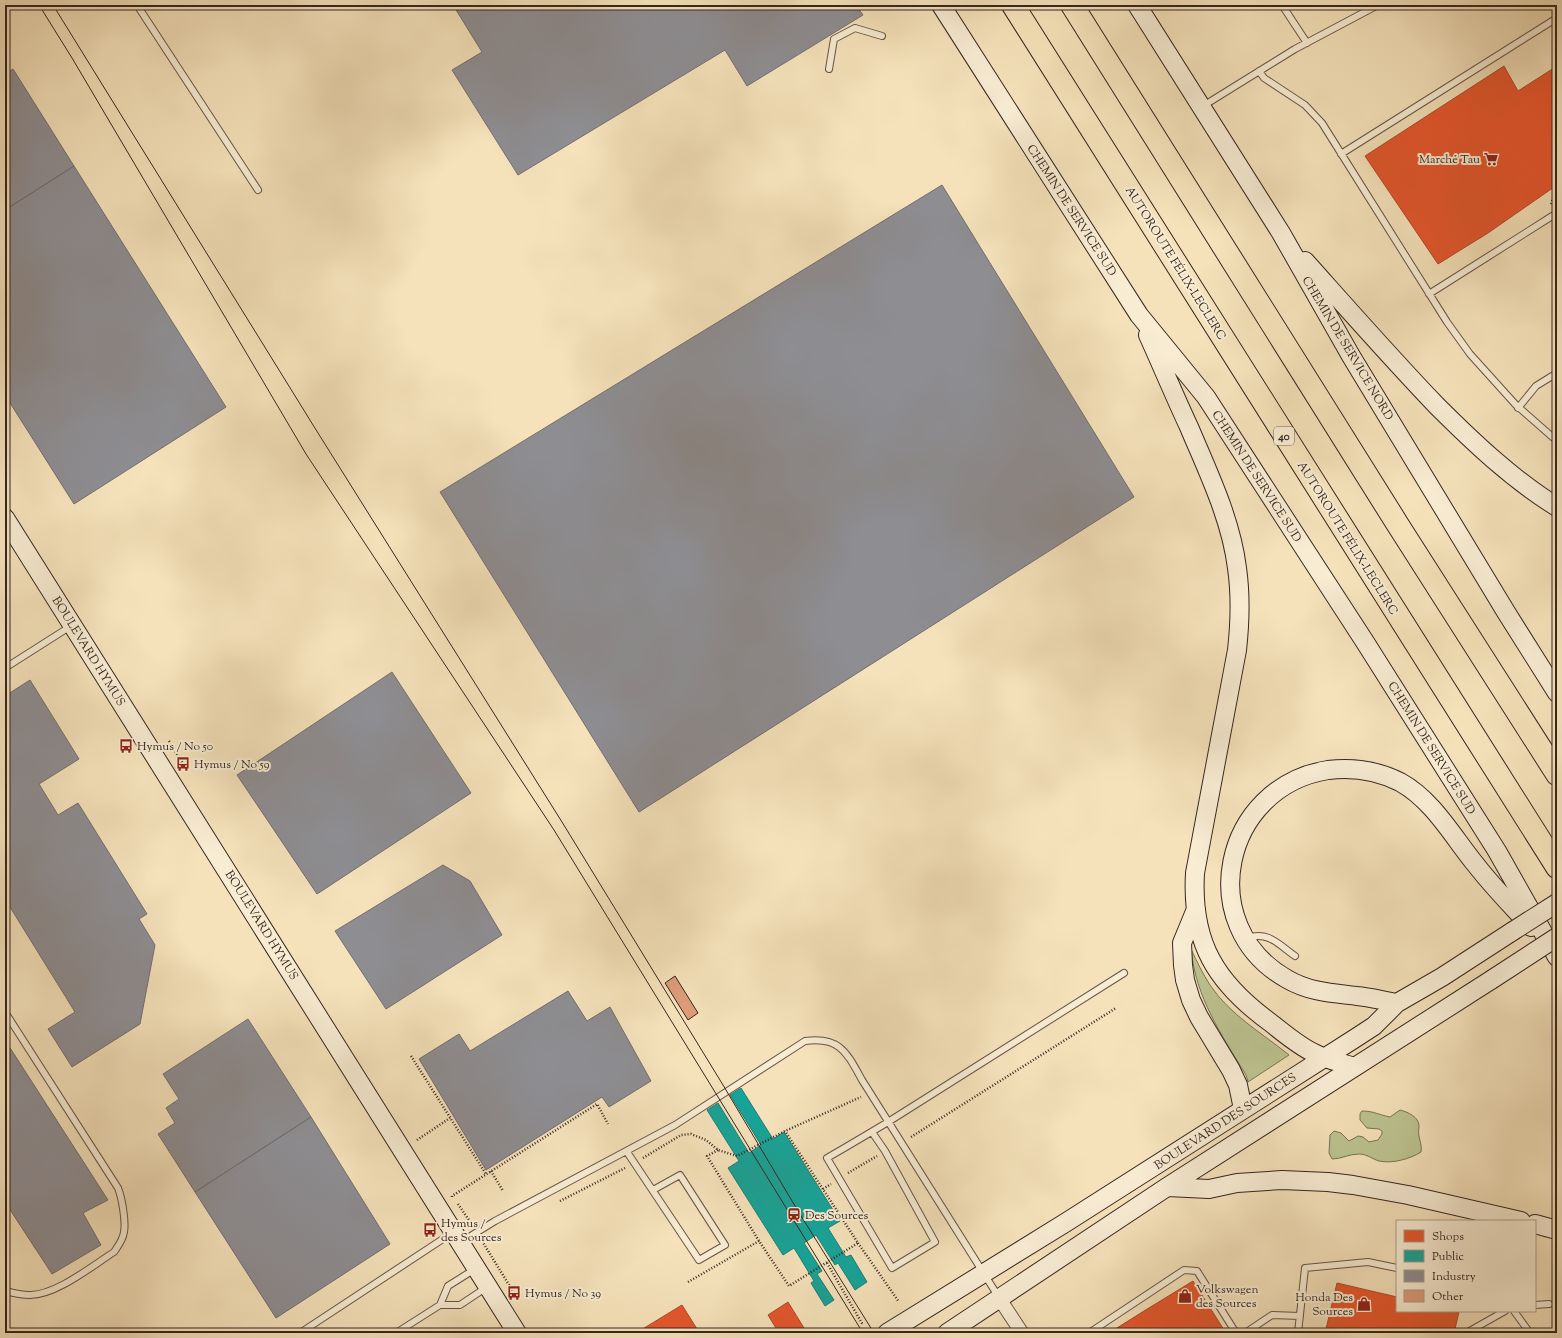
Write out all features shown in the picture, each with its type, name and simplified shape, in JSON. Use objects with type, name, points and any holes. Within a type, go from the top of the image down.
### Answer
[{"type":"highway","name":"AUTOROUTE FÉLIX-LECLERC","points":[[1012,5],[1557,866]]},
{"type":"highway","points":[[1072,5],[1398,525],[1557,774]]},
{"type":"main road","name":"CHEMIN DE SERVICE SUD","points":[[941,5],[1139,315],[1206,397],[1365,642],[1556,949]]},
{"type":"main road","name":"CHEMIN DE SERVICE NORD","points":[[1137,5],[1281,233],[1351,356],[1506,612],[1557,693]]},
{"type":"main road","points":[[1281,233],[1394,360],[1460,429],[1509,472],[1557,507]]},
{"type":"main road","points":[[1139,315],[1220,502],[1234,550],[1239,586],[1240,628],[1238,650],[1196,863],[1194,884],[1196,909],[1202,939],[1216,971],[1233,992],[1244,1002],[1298,1043],[1323,1057],[1354,1067]]},
{"type":"main road","name":"BOULEVARD HYMUS","points":[[5,518],[517,1333]]},
{"type":"main road","points":[[1396,1003],[1358,996],[1327,994],[1301,986],[1286,979],[1262,962],[1246,938],[1234,910],[1231,895],[1230,878],[1232,861],[1237,845],[1252,815],[1263,802],[1288,783],[1318,772],[1351,769],[1366,770],[1399,782],[1426,802],[1477,866],[1556,949]]},
{"type":"main road","name":"BOULEVARD DES SOURCES","points":[[888,1333],[1084,1211],[1243,1108],[1374,1026],[1396,1003],[1428,986],[1557,903]]},
{"type":"main road","points":[[1196,909],[1182,943],[1182,965],[1185,980],[1191,1000],[1199,1017],[1231,1070],[1238,1085],[1243,1108]]},
{"type":"main road","name":"BOULEVARD DES SOURCES","points":[[947,1333],[1167,1187],[1491,980],[1556,949]]},
{"type":"main road","points":[[1167,1187],[1209,1189],[1262,1181],[1321,1181],[1408,1195],[1517,1220]]},
{"type":"main road","points":[[1536,1224],[1557,1230]]},
{"type":"street","points":[[999,1298],[1022,1333]]},
{"type":"lane","points":[[137,5],[258,190]]},
{"type":"lane","points":[[1282,5],[1306,43]]},
{"type":"lane","points":[[1202,107],[1306,43],[1378,5]]},
{"type":"lane","points":[[1341,154],[1557,18]]},
{"type":"lane","points":[[829,69],[834,39],[855,28],[882,36]]},
{"type":"lane","points":[[1259,71],[1264,78],[1305,106],[1322,123],[1446,322],[1485,372],[1518,408],[1557,441]]},
{"type":"lane","points":[[1429,294],[1557,213]]},
{"type":"lane","points":[[1518,408],[1536,386],[1557,373]]},
{"type":"lane","points":[[5,668],[72,625]]},
{"type":"lane","points":[[1246,938],[1256,935],[1267,937],[1295,956]]},
{"type":"lane","points":[[872,1132],[885,1151],[935,1242],[892,1268],[827,1158],[872,1132],[1124,973]]},
{"type":"lane","points":[[5,1012],[118,1188],[122,1198],[124,1232],[120,1244],[114,1252],[55,1289],[40,1294],[29,1295],[5,1291]]},
{"type":"lane","points":[[300,1333],[458,1237],[476,1232],[627,1152],[675,1125],[805,1041],[820,1039],[835,1043],[848,1055],[901,1143],[999,1298]]},
{"type":"lane","points":[[627,1152],[699,1260],[725,1244],[680,1175],[653,1190]]},
{"type":"lane","points":[[1298,1333],[1305,1268],[1368,1262],[1396,1268]]},
{"type":"lane","points":[[396,1333],[440,1304],[448,1286],[476,1268]]},
{"type":"lane","points":[[1089,1333],[1184,1270],[1197,1271],[1236,1333]]},
{"type":"lane","points":[[440,1304],[460,1305],[488,1286]]},
{"type":"lane","points":[[1536,1305],[1549,1304]]},
{"type":"lane","points":[[1466,1333],[1503,1312]]},
{"type":"lane","points":[[1515,1312],[1530,1333]]},
{"type":"lane","points":[[1245,1333],[1272,1315],[1300,1316]]},
{"type":"path","points":[[169,741],[183,764]]},
{"type":"path","points":[[901,1143],[1116,1008]]},
{"type":"path","points":[[411,1056],[486,1174]]},
{"type":"path","points":[[556,1203],[635,1163],[682,1135],[690,1134],[699,1136],[718,1150],[737,1156],[785,1131],[862,1096],[866,1102]]},
{"type":"path","points":[[514,1293],[452,1196],[597,1104],[608,1124]]},
{"type":"path","points":[[417,1140],[450,1118]]},
{"type":"path","points":[[785,1131],[858,1243],[899,1302]]},
{"type":"path","points":[[718,1150],[708,1156],[759,1241],[789,1286],[858,1243]]},
{"type":"path","points":[[823,1190],[885,1151]]},
{"type":"path","points":[[491,1171],[503,1191]]},
{"type":"path","points":[[688,1282],[759,1241]]},
{"type":"path","points":[[827,1263],[863,1325]]},
{"type":"green space","points":[[1191,949],[1210,985],[1227,1006],[1289,1055],[1248,1082],[1246,1075],[1219,1030],[1204,1000],[1198,984]]},
{"type":"green space","points":[[1400,1110],[1410,1114],[1419,1123],[1421,1152],[1406,1159],[1390,1162],[1379,1161],[1359,1154],[1332,1159],[1329,1153],[1330,1135],[1334,1131],[1341,1133],[1349,1141],[1358,1136],[1363,1137],[1369,1142],[1378,1140],[1382,1134],[1382,1131],[1379,1129],[1367,1128],[1360,1120],[1360,1114],[1362,1111],[1373,1112],[1390,1117]]},
{"type":"building: Shops","points":[[1504,66],[1518,91],[1557,66],[1557,185],[1488,233],[1438,264],[1365,156]]},
{"type":"building: Shops","name":"Volkswagen des Sources","points":[[1193,1281],[1226,1333],[1109,1333],[1144,1311]]},
{"type":"building: Shops","name":"Honda Des Sources","points":[[1337,1283],[1396,1297],[1396,1312],[1459,1312],[1454,1333],[1325,1333]]},
{"type":"building: Shops","points":[[788,1302],[804,1328],[796,1333],[779,1333],[768,1315]]},
{"type":"building: Shops","points":[[682,1305],[697,1329],[690,1333],[636,1333]]},
{"type":"building: Public","name":"Des Sources","points":[[741,1088],[773,1139],[784,1132],[840,1221],[828,1228],[846,1257],[851,1255],[867,1282],[855,1290],[838,1263],[835,1265],[816,1235],[804,1243],[822,1271],[817,1274],[834,1300],[825,1306],[811,1283],[814,1281],[794,1248],[783,1255],[728,1168],[739,1161],[707,1110],[718,1103],[749,1153],[761,1145],[730,1095]]},
{"type":"building: Industry","points":[[453,5],[856,5],[863,15],[747,86],[725,50],[518,175],[452,70],[482,52]]},
{"type":"building: Industry","points":[[13,69],[74,166],[5,210],[5,74]]},
{"type":"building: Industry","points":[[74,166],[226,407],[74,504],[5,395],[5,210]]},
{"type":"building: Industry","points":[[942,185],[1134,497],[639,812],[440,492]]},
{"type":"building: Industry","points":[[392,672],[471,793],[317,894],[237,775]]},
{"type":"building: Industry","points":[[30,680],[79,759],[39,784],[58,815],[78,803],[147,914],[139,919],[155,945],[140,1024],[72,1067],[48,1029],[75,1012],[5,899],[5,696]]},
{"type":"building: Industry","points":[[443,865],[470,881],[502,935],[386,1009],[335,931]]},
{"type":"building: Industry","points":[[568,991],[587,1021],[610,1007],[651,1081],[609,1107],[602,1097],[486,1170],[419,1059],[459,1034],[470,1051]]},
{"type":"building: Industry","points":[[248,1019],[311,1117],[195,1192],[158,1134],[175,1123],[166,1108],[179,1099],[163,1074]]},
{"type":"building: Industry","points":[[5,1040],[108,1200],[83,1213],[101,1245],[52,1274],[5,1202]]},
{"type":"building: Industry","points":[[311,1117],[390,1244],[276,1318],[195,1192]]},
{"type":"building: Other","points":[[675,976],[698,1013],[688,1020],[665,983]]},
{"type":"tram line","points":[[39,5],[72,58],[306,454],[554,830],[863,1333]]},
{"type":"tram line","points":[[53,5],[318,433],[562,822],[723,1085],[798,1211],[874,1333]]},
{"type":"place","name":"Marché Tau","points":[[1491,159]]},
{"type":"place","name":"Hymus / No 50","points":[[126,746]]},
{"type":"place","name":"Hymus / No 59","points":[[183,764]]},
{"type":"place","name":"Des Sources","points":[[794,1215]]},
{"type":"place","name":"Hymus / des Sources","points":[[430,1230]]},
{"type":"place","name":"Hymus / No 39","points":[[514,1293]]},
{"type":"place","name":"Volkswagen des Sources","points":[[1185,1296]]},
{"type":"place","name":"Honda Des Sources","points":[[1364,1304]]}]
